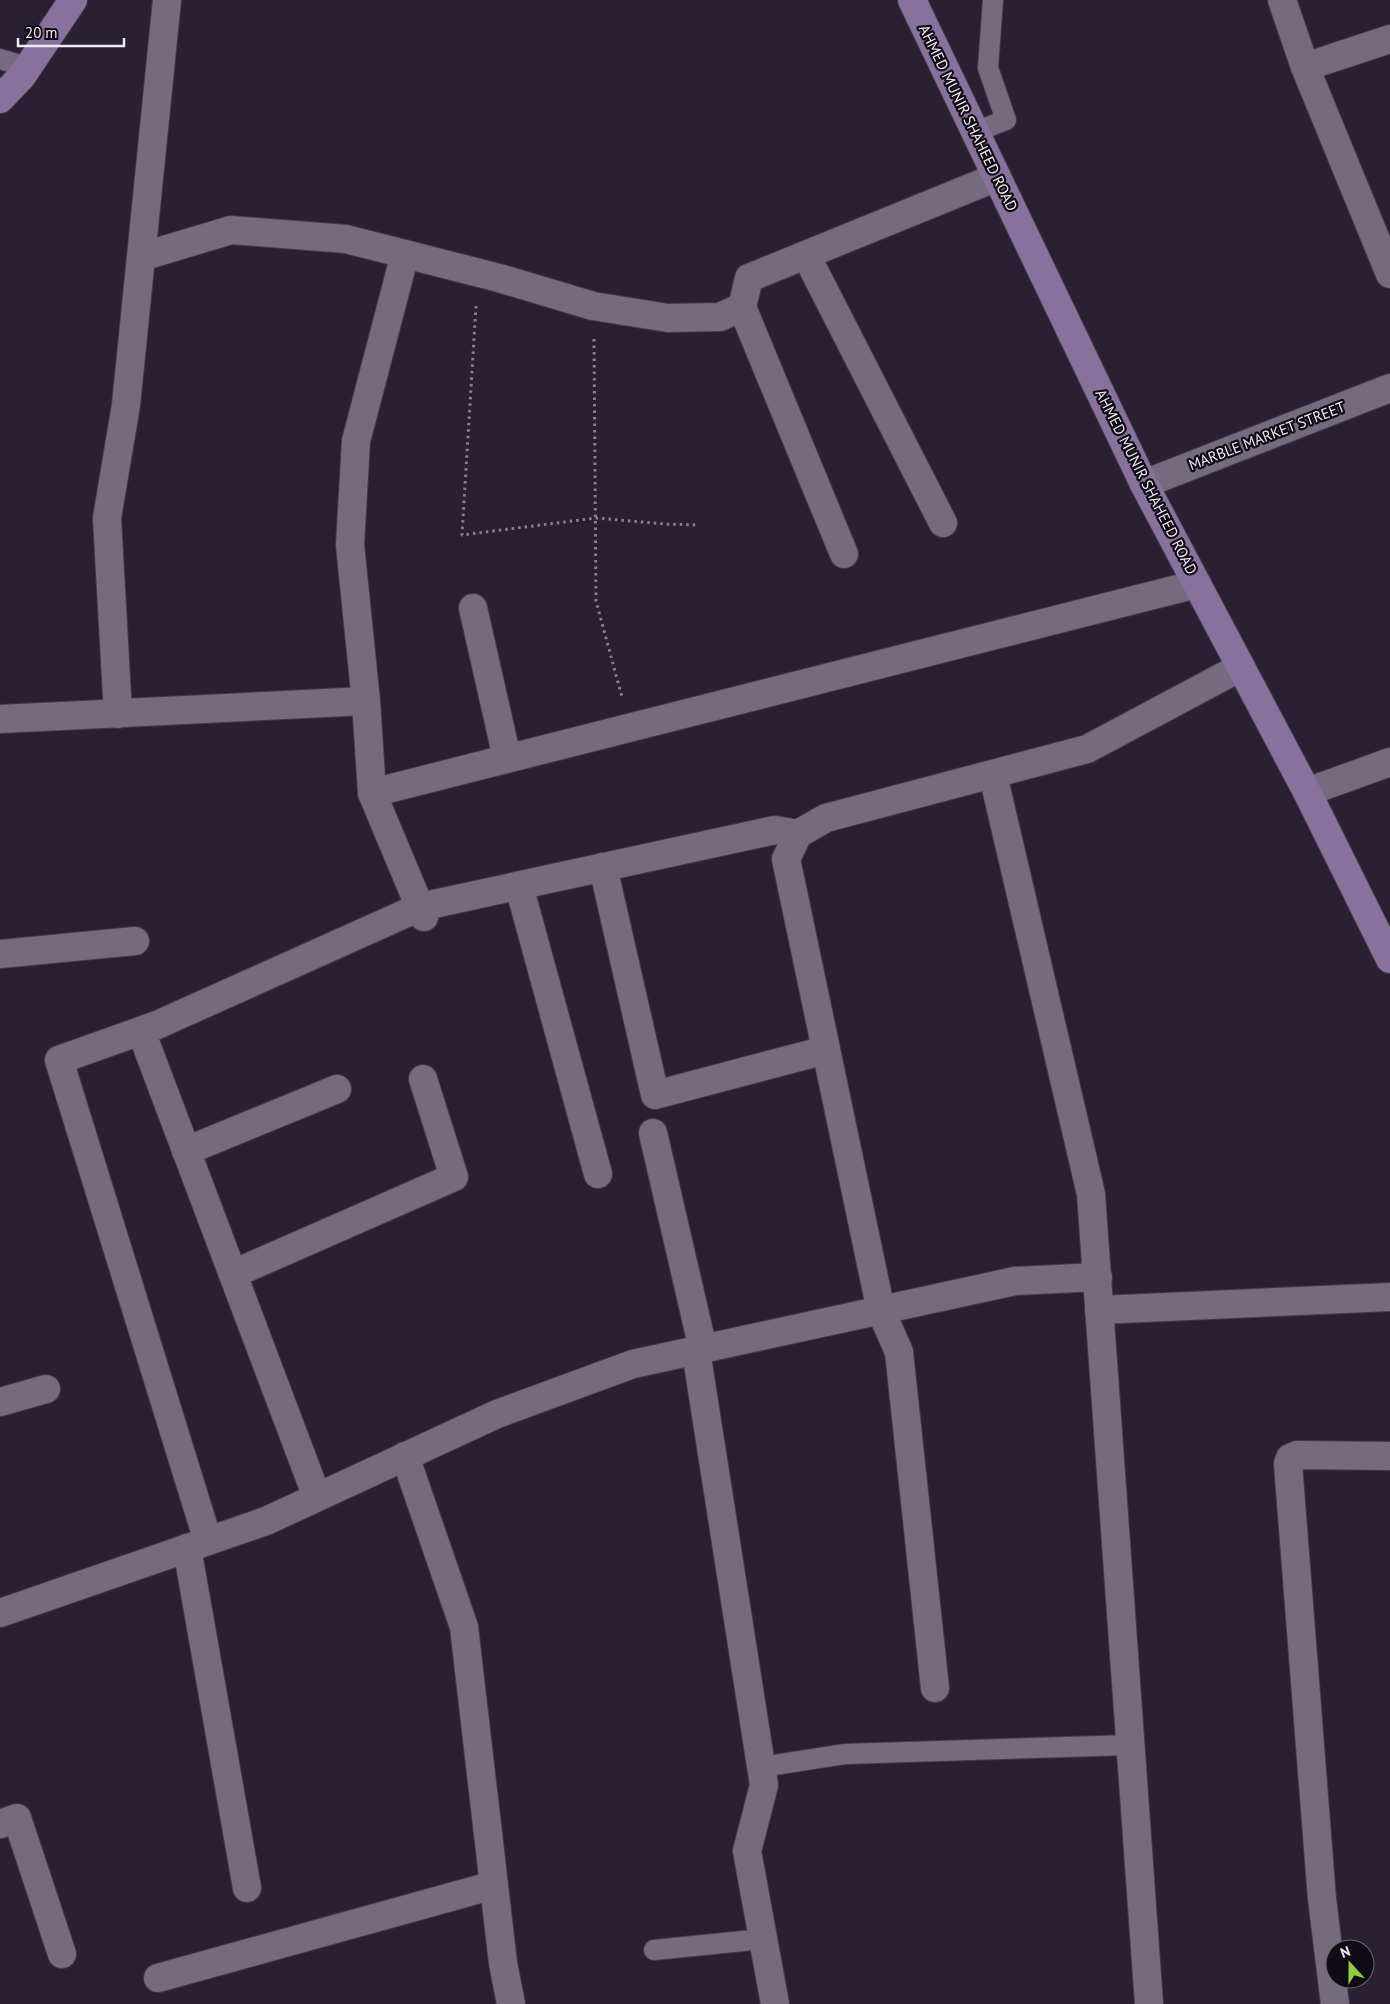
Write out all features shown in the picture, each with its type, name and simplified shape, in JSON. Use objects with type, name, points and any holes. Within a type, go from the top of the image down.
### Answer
[{"type":"street","points":[[0,99],[27,67],[73,0]]},
{"type":"street","points":[[118,714],[107,518],[126,404],[167,0]]},
{"type":"street","name":"AHMED MUNIR SHAHEED ROAD","points":[[912,0],[1144,484],[1307,792],[1390,960]]},
{"type":"street","points":[[1282,0],[1305,68],[1390,274]]},
{"type":"street","points":[[1305,68],[1390,39]]},
{"type":"street","points":[[844,554],[742,307],[749,278],[997,177]]},
{"type":"street","points":[[142,257],[231,230],[346,239],[478,273],[593,306],[668,318],[720,318],[742,307]]},
{"type":"street","points":[[405,254],[356,442],[350,545],[366,701],[372,793],[422,912]]},
{"type":"street","points":[[806,255],[943,523]]},
{"type":"street","name":"MARBLE MARKET STREET","points":[[1144,484],[1390,388]]},
{"type":"street","points":[[372,793],[1197,584]]},
{"type":"street","points":[[473,608],[507,758]]},
{"type":"street","points":[[935,1688],[899,1352],[881,1311],[786,859],[798,834],[826,818],[1087,750],[1241,668]]},
{"type":"street","points":[[0,719],[366,701]]},
{"type":"street","points":[[1307,792],[1390,762]]},
{"type":"street","points":[[993,775],[1091,1194],[1149,2004]]},
{"type":"street","points":[[247,1888],[198,1545],[59,1060],[141,1031],[422,912],[519,886],[775,830],[798,834]]},
{"type":"street","points":[[603,867],[655,1095],[826,1050]]},
{"type":"street","points":[[519,886],[598,1174]]},
{"type":"street","points":[[0,954],[135,941]]},
{"type":"street","points":[[141,1031],[317,1497]]},
{"type":"street","points":[[233,1274],[454,1177],[423,1080]]},
{"type":"street","points":[[186,1151],[337,1089]]},
{"type":"street","points":[[653,1133],[699,1350],[764,1785],[748,1851],[775,2004]]},
{"type":"street","points":[[0,1613],[266,1520],[497,1414],[633,1364],[1015,1282],[1098,1277]]},
{"type":"street","points":[[1100,1310],[1390,1297]]},
{"type":"street","points":[[0,1402],[46,1389]]},
{"type":"street","points":[[1335,2004],[1322,1899],[1288,1464],[1290,1458],[1297,1455],[1390,1456]]},
{"type":"street","points":[[405,1456],[464,1627],[503,1963],[511,2004]]},
{"type":"street","points":[[0,1824],[17,1818],[62,1954]]},
{"type":"street","points":[[158,1978],[494,1885]]},
{"type":"lane","points":[[975,132],[1006,120],[988,68],[993,0]]},
{"type":"lane","points":[[0,59],[27,67]]},
{"type":"lane","points":[[761,1767],[845,1754],[1131,1745]]},
{"type":"lane","points":[[654,1950],[763,1939]]},
{"type":"path","points":[[478,273],[462,535],[596,518],[665,524],[697,524]]},
{"type":"path","points":[[593,306],[596,601],[630,727]]}]
